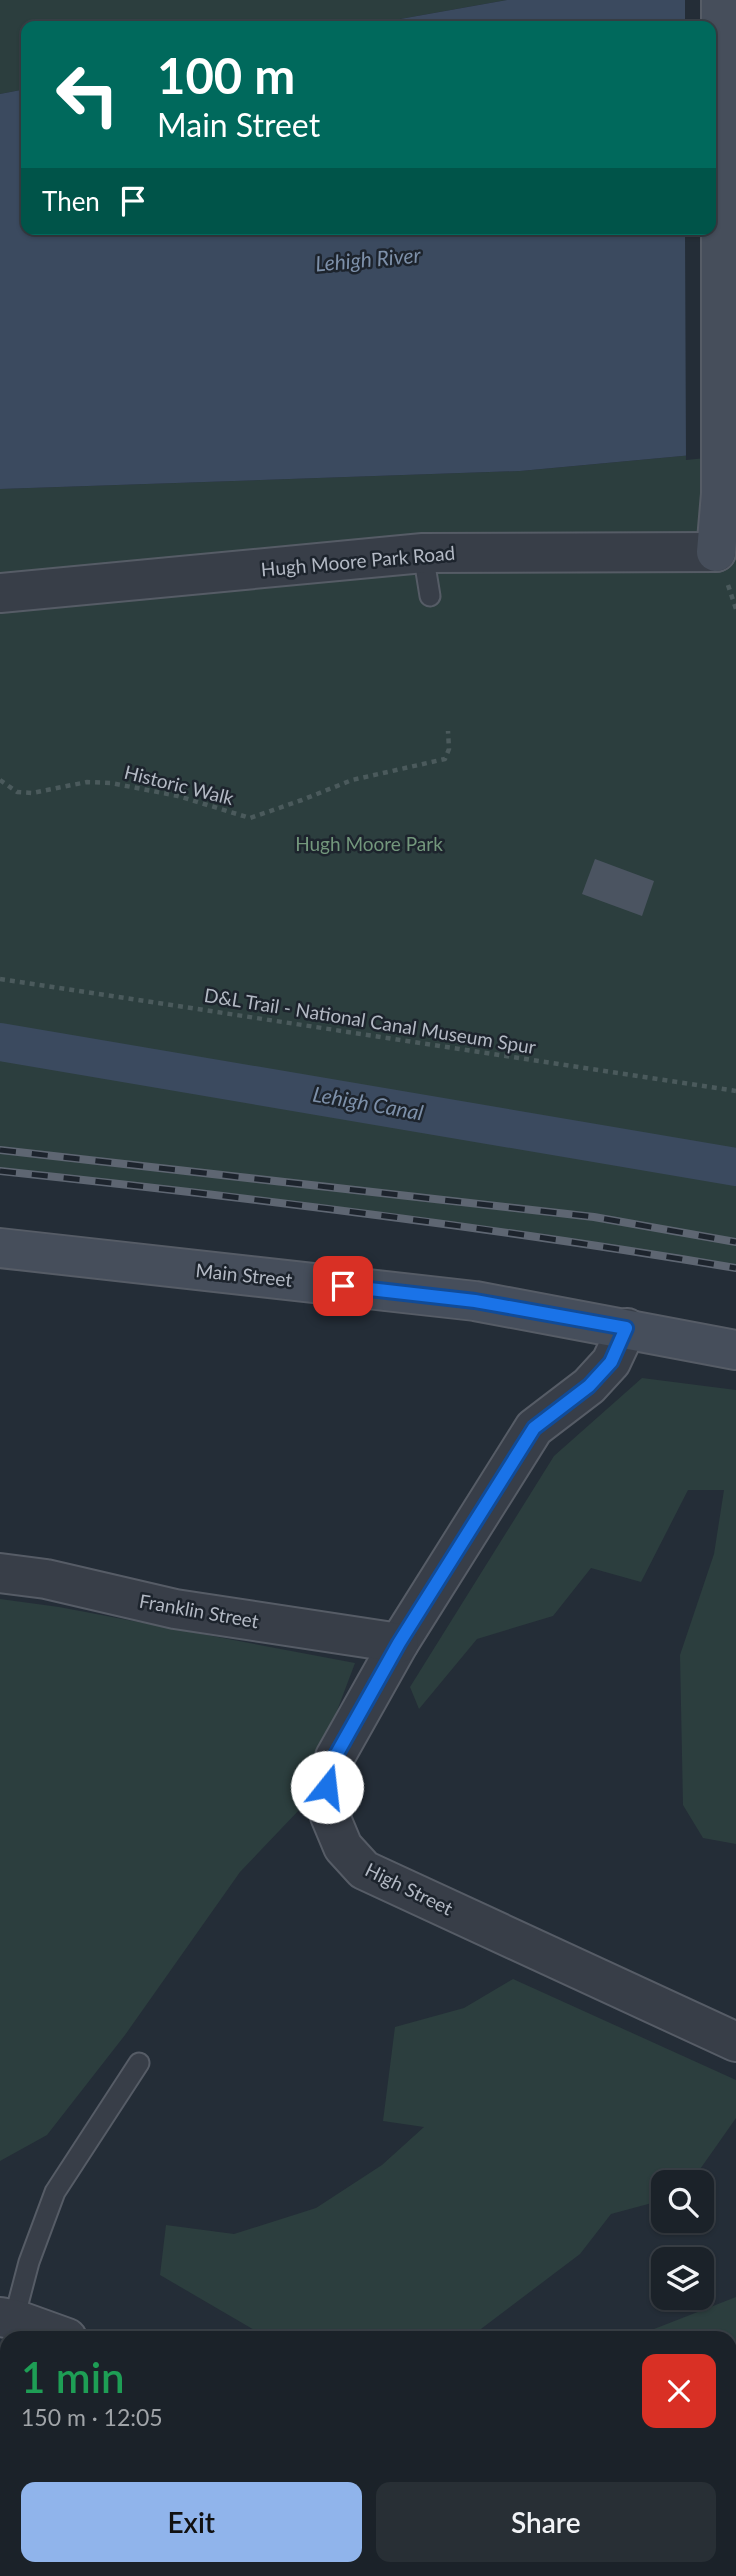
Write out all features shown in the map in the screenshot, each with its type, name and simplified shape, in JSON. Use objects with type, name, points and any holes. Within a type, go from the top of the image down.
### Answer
[{"type":"street","name":"Hugh Moore Park Road","points":[[0,593],[424,553],[716,552],[722,494],[721,0]]},
{"type":"street","name":"Main Street","points":[[0,1248],[475,1301],[736,1350]]},
{"type":"street","name":"High Street","points":[[626,1328],[611,1362],[589,1386],[534,1428],[399,1643],[335,1757],[327,1787],[330,1816],[343,1847],[364,1870],[736,2042]]},
{"type":"street","name":"Franklin Street","points":[[0,1573],[46,1579],[175,1609],[399,1643]]},
{"type":"street","points":[[7,2318],[46,2331]]},
{"type":"lane","points":[[424,553],[430,596]]},
{"type":"lane","points":[[7,2318],[55,2192],[139,2063]]},
{"type":"path","name":"Historic Walk","points":[[0,780],[17,792],[32,793],[87,782],[111,783],[178,796],[250,817],[302,800],[352,779],[445,759],[449,749],[448,731]]},
{"type":"path","name":"D&L Trail - National Canal Museum Spur","points":[[0,979],[736,1091]]},
{"type":"green space","points":[[0,0],[507,0],[389,21],[21,21],[21,90],[0,94]]},
{"type":"green space","name":"Hugh Moore Park","points":[[736,451],[736,1268],[369,1214],[0,1171],[0,489],[520,471]]},
{"type":"green space","points":[[642,1378],[736,1390],[736,1844],[703,1838],[683,1805],[680,1655],[714,1554],[724,1490],[688,1490],[641,1582],[591,1568],[553,1616],[477,1639],[419,1709],[410,1687],[554,1456]]},
{"type":"green space","points":[[0,1599],[59,1607],[355,1663],[300,1809],[240,1872],[125,2035],[47,2135],[0,2161]]},
{"type":"green space","points":[[513,1979],[736,2080],[736,2118],[699,2170],[651,2170],[651,2203],[611,2214],[580,2254],[478,2331],[256,2331],[160,2275],[166,2225],[234,2234],[316,2208],[382,2165],[424,2127],[383,2121],[395,2027],[464,2008]]},
{"type":"green space","points":[[736,2297],[736,2331],[649,2331],[703,2310],[714,2310],[714,2306]]},
{"type":"water","name":"Lehigh River","points":[[507,0],[736,0],[736,451],[520,471],[0,489],[0,94],[21,90],[21,235],[716,235],[716,21],[389,21]]},
{"type":"pier","points":[[685,0],[736,0],[736,455],[686,460],[685,235],[716,235],[716,21],[685,21]]},
{"type":"building","points":[[595,859],[654,881],[642,916],[582,894]]},
{"type":"waterway","name":"Lehigh Canal","points":[[0,1042],[736,1167]]},
{"type":"railway","points":[[0,1150],[594,1217],[736,1242]]},
{"type":"railway","points":[[0,1171],[369,1214],[736,1268]]},
{"type":"route","points":[[327,1787],[335,1757],[399,1643],[534,1428],[589,1386],[611,1362],[626,1328],[475,1301],[343,1286]]}]
